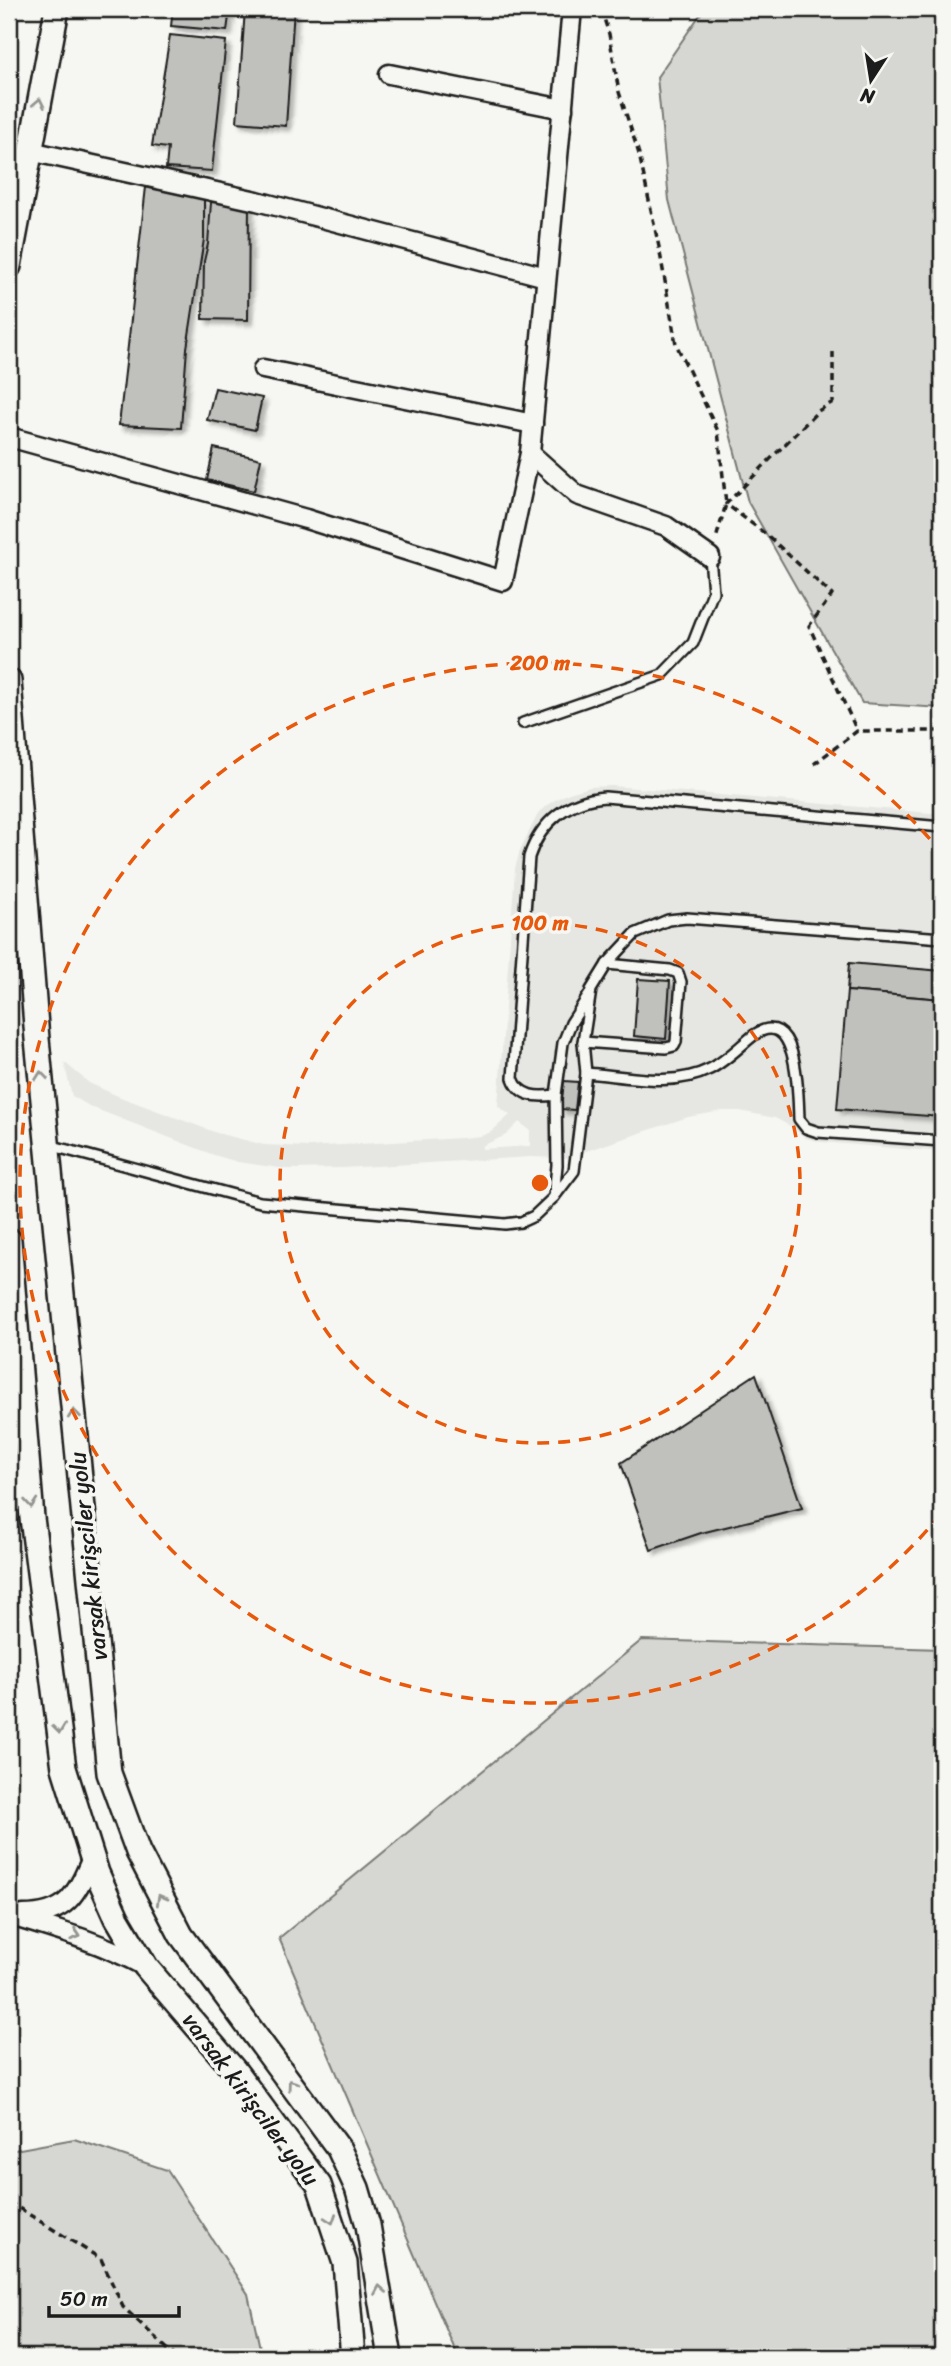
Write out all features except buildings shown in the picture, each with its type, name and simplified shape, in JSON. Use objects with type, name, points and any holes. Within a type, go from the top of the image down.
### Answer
[{"type":"street","points":[[9,266],[57,9]]},
{"type":"street","points":[[9,437],[306,519],[503,581],[530,453],[572,9]]},
{"type":"street","points":[[389,74],[563,109]]},
{"type":"street","points":[[30,151],[257,201],[547,276]]},
{"type":"street","points":[[263,369],[533,424]]},
{"type":"street","points":[[530,453],[577,495],[666,526],[710,557]]},
{"type":"street","name":"varsak kirişciler yolu","points":[[9,681],[48,1144],[109,1773],[138,1852],[181,1935],[344,2159],[357,2188],[368,2225],[390,2357]]},
{"type":"street","name":"varsak kirişciler yolu","points":[[9,1240],[32,1518],[64,1768],[92,1858],[117,1918],[146,1967],[235,2071],[319,2185],[345,2263],[353,2357]]},
{"type":"street","points":[[10,1915],[38,1915],[63,1907],[77,1892],[92,1858]]},
{"type":"street","points":[[10,1915],[83,1937],[118,1951],[146,1967]]},
{"type":"lane","points":[[523,723],[662,675],[692,643],[698,630],[713,592],[710,557]]},
{"type":"lane","points":[[556,1095],[530,1095],[520,1091],[513,1078],[529,857],[544,826],[563,810],[590,798],[605,797],[942,827]]},
{"type":"lane","points":[[554,1197],[558,1165],[556,1095],[566,1033],[607,964],[635,934],[668,920],[687,918],[942,938]]},
{"type":"lane","points":[[583,1042],[671,1048],[676,1042],[681,982],[678,974],[670,970],[607,964]]},
{"type":"lane","points":[[48,1144],[260,1202],[505,1224],[521,1222],[534,1216],[554,1197],[570,1177],[576,1161],[586,1073],[583,1042],[591,990]]},
{"type":"lane","points":[[586,1073],[673,1079],[686,1077],[711,1069],[754,1035],[769,1029],[784,1036],[792,1047],[799,1119],[806,1128],[818,1132],[942,1141]]},
{"type":"path","points":[[601,9],[609,34],[619,92],[642,167],[676,344],[718,431],[726,504],[710,557]]},
{"type":"path","points":[[726,504],[818,411],[833,402],[833,352]]},
{"type":"path","points":[[726,504],[767,535],[832,596],[809,626],[857,731]]},
{"type":"path","points":[[814,764],[857,731],[942,731]]},
{"type":"path","points":[[9,2202],[101,2259],[123,2307],[176,2357]]},
{"type":"shaded area","points":[[704,9],[942,9],[942,708],[862,703],[748,502],[669,200],[657,77]]},
{"type":"shaded area","points":[[612,786],[942,814],[942,1152],[821,1142],[806,1138],[775,1118],[740,1111],[722,1111],[688,1117],[565,1158],[530,1157],[287,1169],[238,1162],[214,1155],[91,1107],[72,1096],[64,1062],[89,1083],[120,1097],[217,1133],[264,1145],[308,1147],[462,1138],[491,1132],[510,1115],[498,1106],[515,869],[520,850],[539,812],[569,793],[590,787]],"holes":[[[519,1122],[530,1130],[530,1146],[482,1149],[482,1146],[506,1135]]]},
{"type":"shaded area","points":[[642,1640],[942,1649],[942,2357],[458,2357],[279,1938]]},
{"type":"shaded area","points":[[74,2139],[167,2170],[248,2294],[262,2357],[9,2357],[9,2151]]}]
